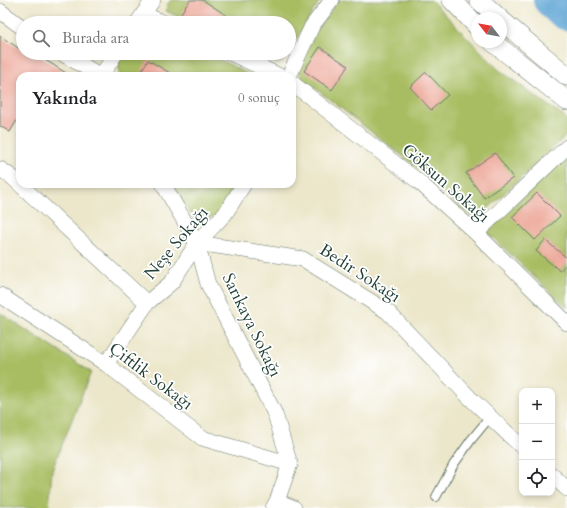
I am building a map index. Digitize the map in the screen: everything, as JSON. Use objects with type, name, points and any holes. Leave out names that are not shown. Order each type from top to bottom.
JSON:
[{"type":"street","points":[[141,16],[153,0]]},
{"type":"street","points":[[291,72],[312,26],[332,0]]},
{"type":"street","points":[[452,0],[471,20]]},
{"type":"street","points":[[479,0],[492,12]]},
{"type":"street","points":[[0,11],[16,23]]},
{"type":"street","points":[[507,25],[567,76]]},
{"type":"street","points":[[501,48],[567,101]]},
{"type":"street","points":[[73,60],[94,72]]},
{"type":"street","points":[[104,72],[111,60]]},
{"type":"street","points":[[245,60],[271,72]]},
{"type":"street","name":"Göksun Sokağı","points":[[296,86],[419,182],[476,233],[567,323]]},
{"type":"street","points":[[476,233],[567,147]]},
{"type":"street","points":[[28,188],[147,303]]},
{"type":"street","name":"Sarıkaya Sokağı","points":[[165,188],[197,243],[208,284],[275,414],[290,464]]},
{"type":"street","name":"Neşe Sokağı","points":[[106,364],[147,303],[172,282],[197,243],[225,214],[241,188]]},
{"type":"street","name":"Bedir Sokağı","points":[[197,243],[303,258],[388,312],[470,398],[519,444]]},
{"type":"street","name":"Çiftlik Sokağı","points":[[0,295],[106,364],[202,438],[290,464]]},
{"type":"street","points":[[290,464],[275,504],[294,508]]},
{"type":"street","points":[[555,478],[567,489]]},
{"type":"lane","points":[[436,497],[454,464],[490,416]]},
{"type":"green space","points":[[171,0],[320,0],[296,39],[296,16],[176,16],[166,11],[167,5]]},
{"type":"green space","points":[[339,0],[431,0],[471,41],[471,48],[478,48],[499,70],[567,119],[567,135],[478,218],[465,213],[418,168],[302,78],[298,67],[320,25]]},
{"type":"green space","points":[[118,60],[221,60],[244,72],[120,72]]},
{"type":"green space","points":[[268,60],[283,60],[277,64]]},
{"type":"green space","points":[[567,152],[567,308],[487,232]]},
{"type":"green space","points":[[175,188],[234,188],[217,216],[198,221],[190,214]]},
{"type":"green space","points":[[0,313],[91,372],[52,470],[49,508],[0,508]]},
{"type":"building","points":[[190,0],[203,0],[227,16],[186,16],[181,13]]},
{"type":"building","points":[[0,36],[16,46],[16,60],[45,60],[65,72],[16,72],[16,122],[10,132],[0,126]]},
{"type":"building","points":[[320,47],[348,66],[332,90],[304,71]]},
{"type":"building","points":[[148,60],[168,72],[140,72]]},
{"type":"building","points":[[426,72],[448,95],[431,110],[410,87]]},
{"type":"building","points":[[495,153],[513,178],[484,198],[466,173]]},
{"type":"building","points":[[537,193],[560,216],[535,240],[512,217]]},
{"type":"building","points":[[545,240],[567,258],[567,263],[560,271],[536,251]]},
{"type":"waterway","points":[[549,0],[559,10],[567,15]]}]
